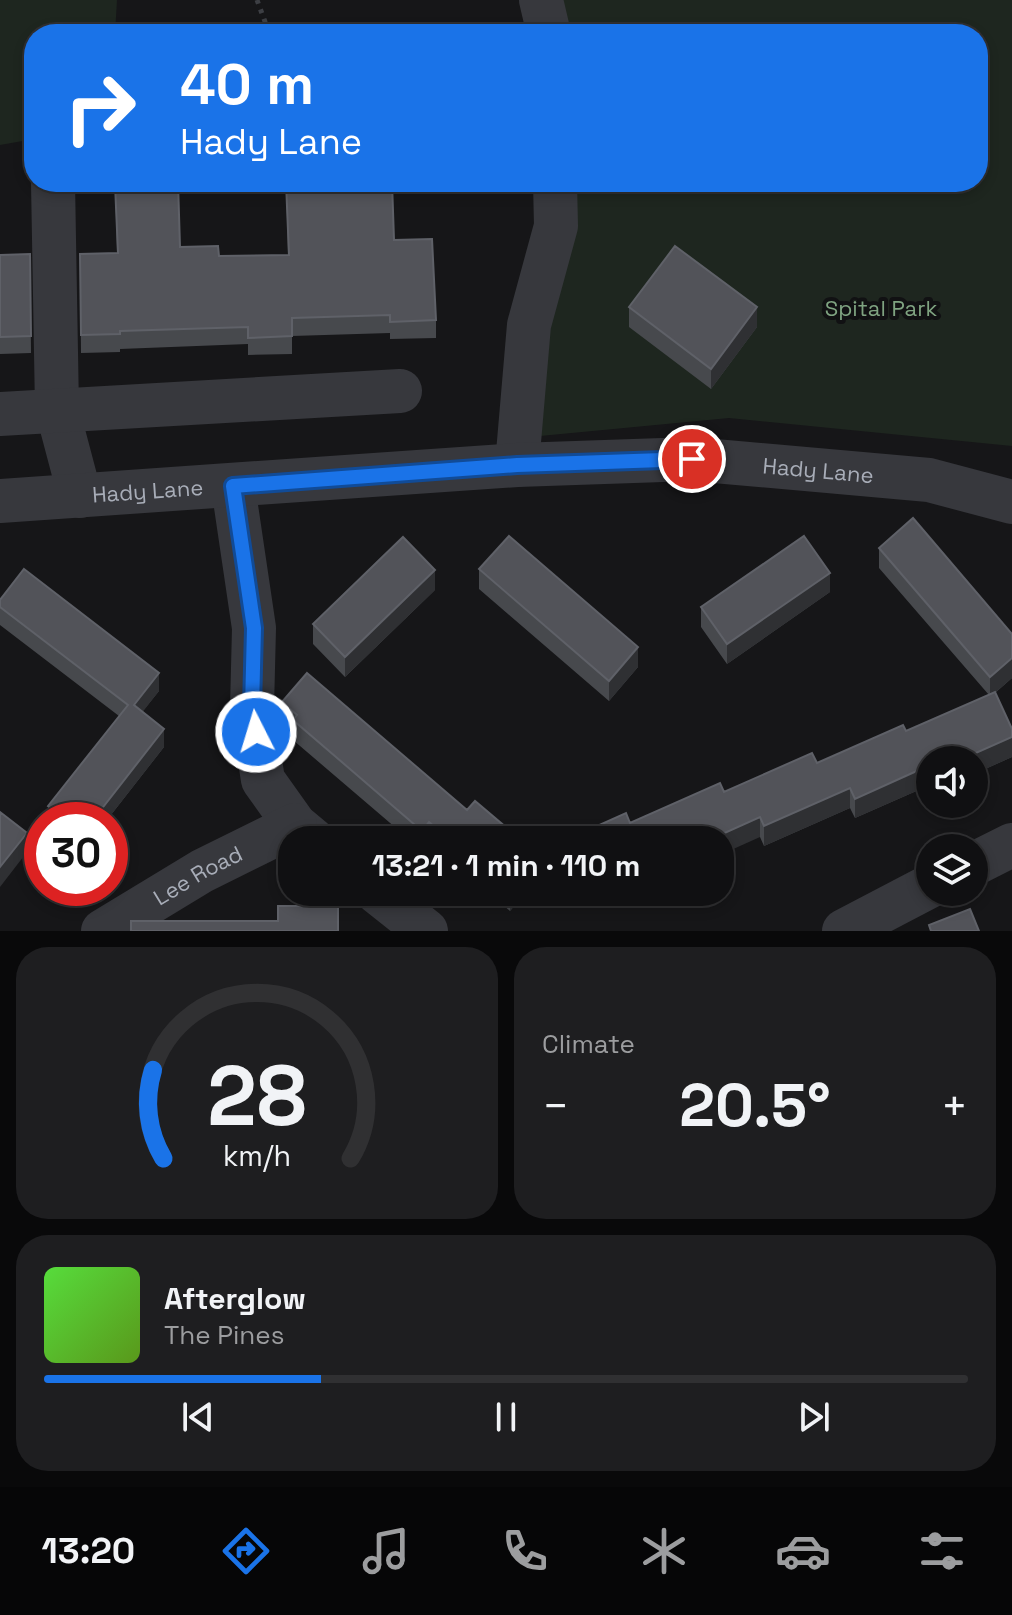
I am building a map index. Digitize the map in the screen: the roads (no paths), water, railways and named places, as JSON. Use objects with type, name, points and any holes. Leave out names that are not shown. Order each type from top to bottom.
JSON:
[{"type":"street","points":[[541,0],[547,24]]},
{"type":"street","points":[[53,192],[57,409],[80,496]]},
{"type":"street","points":[[517,465],[529,325],[556,226],[555,192]]},
{"type":"street","points":[[0,414],[400,391]]},
{"type":"street","name":"Hady Lane","points":[[0,501],[517,465],[692,459],[929,480],[1012,502]]},
{"type":"street","points":[[233,486],[254,628],[252,708],[263,780],[299,826]]},
{"type":"street","name":"Lee Road","points":[[103,931],[202,871],[278,843]]},
{"type":"street","points":[[988,857],[1012,845]]},
{"type":"street","points":[[844,931],[916,893]]},
{"type":"street","points":[[393,906],[419,929]]},
{"type":"park label","name":"Spital Park","points":[[881,308]]}]
